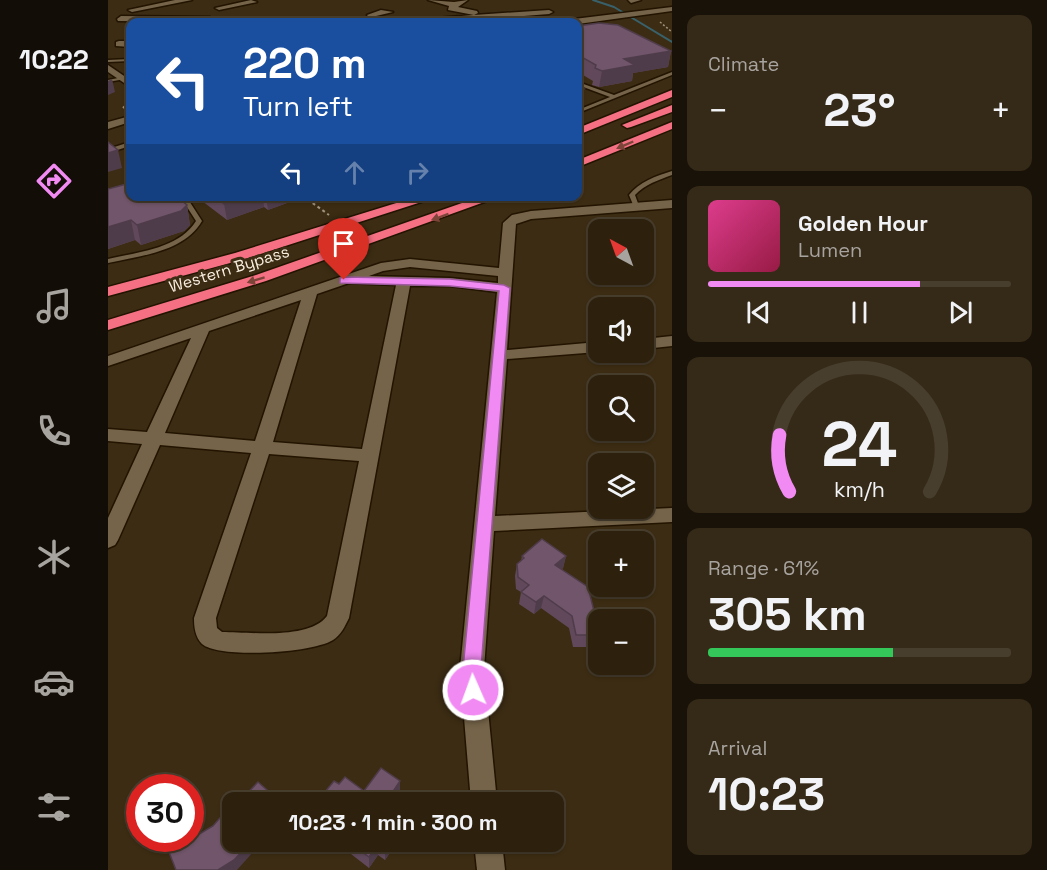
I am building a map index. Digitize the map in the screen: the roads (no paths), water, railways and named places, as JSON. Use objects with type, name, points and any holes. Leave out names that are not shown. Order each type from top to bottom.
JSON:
[{"type":"highway","points":[[582,130],[672,93]]},
{"type":"highway","points":[[582,142],[672,108]]},
{"type":"highway","points":[[582,162],[672,125]]},
{"type":"highway","points":[[270,247],[388,201]]},
{"type":"highway","name":"Western Bypass","points":[[108,292],[270,247],[418,201]]},
{"type":"highway","name":"Western Bypass","points":[[108,325],[261,278],[481,201]]},
{"type":"street","points":[[135,0],[147,8]]},
{"type":"street","points":[[122,23],[118,14],[121,12],[188,0]]},
{"type":"street","points":[[453,6],[464,0]]},
{"type":"street","points":[[632,1],[637,0]]},
{"type":"street","points":[[219,8],[254,2]]},
{"type":"street","points":[[432,5],[453,6],[490,17]]},
{"type":"street","points":[[582,21],[672,8]]},
{"type":"street","points":[[374,18],[371,15],[389,12]]},
{"type":"street","points":[[477,18],[549,12]]},
{"type":"street","points":[[119,44],[126,44]]},
{"type":"street","points":[[108,68],[126,80]]},
{"type":"street","points":[[108,133],[126,128]]},
{"type":"street","points":[[483,792],[472,669],[510,227],[513,220],[531,215],[672,204]]},
{"type":"street","points":[[108,361],[381,267],[410,263],[505,280]]},
{"type":"street","points":[[344,280],[450,282],[505,280]]},
{"type":"street","points":[[311,291],[262,448],[205,618],[206,633],[210,639],[222,642],[310,639],[324,634],[332,627],[341,607],[404,281]]},
{"type":"street","points":[[108,540],[202,330]]},
{"type":"street","points":[[654,343],[672,341]]},
{"type":"street","points":[[500,355],[588,348]]},
{"type":"street","points":[[108,435],[370,456]]},
{"type":"street","points":[[485,524],[672,515]]},
{"type":"street","points":[[489,852],[491,870]]},
{"type":"lane","points":[[108,62],[126,60]]},
{"type":"lane","points":[[582,110],[672,73]]},
{"type":"lane","points":[[108,81],[126,81]]},
{"type":"lane","points":[[582,85],[615,97]]},
{"type":"lane","points":[[108,151],[126,145]]},
{"type":"lane","points":[[636,206],[632,195],[634,191],[672,173]]},
{"type":"lane","points":[[108,261],[170,244],[192,234],[200,222],[186,201]]},
{"type":"waterway","points":[[593,0],[614,7],[672,42]]}]
